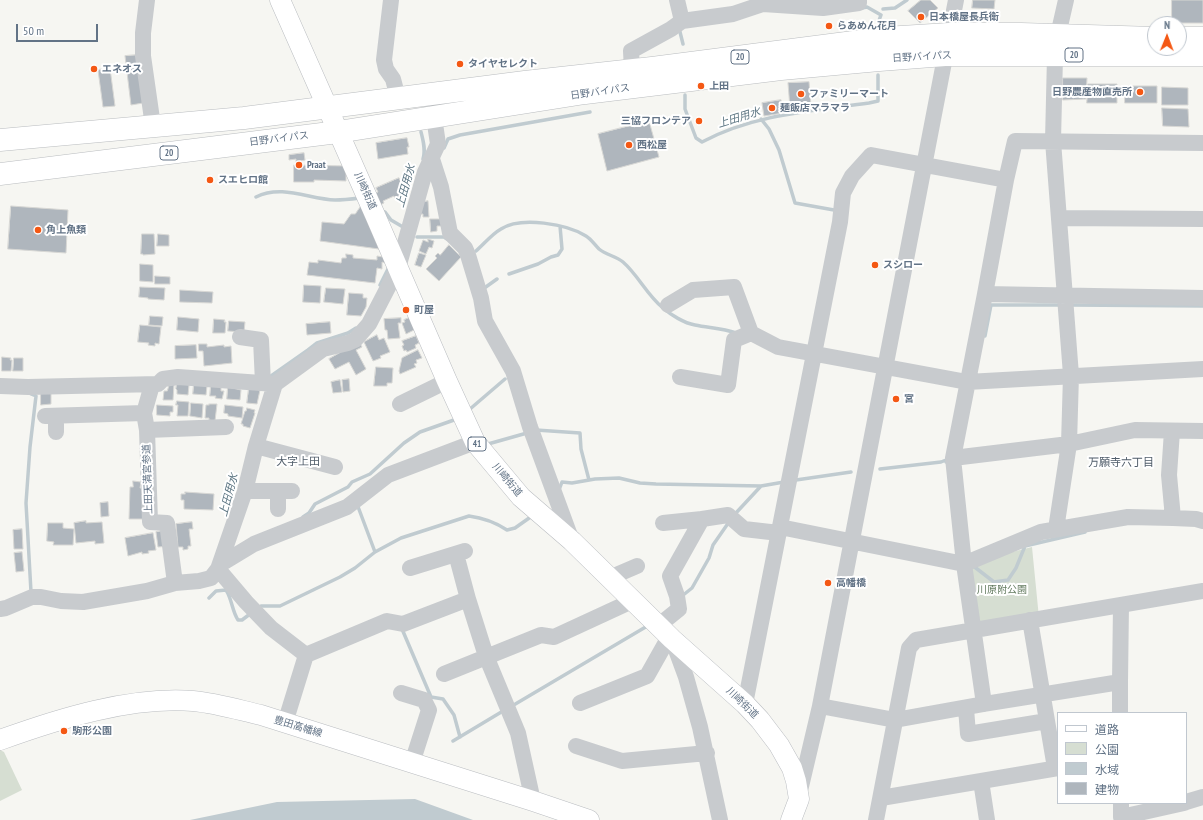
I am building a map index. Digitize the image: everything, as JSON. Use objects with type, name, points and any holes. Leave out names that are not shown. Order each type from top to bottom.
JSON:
[{"type":"highway","name":"日野バイパス","points":[[0,140],[231,119],[867,40],[949,34],[1056,45],[1203,55]]},
{"type":"highway","points":[[1187,38],[1203,38]]},
{"type":"highway","name":"日野バイパス","points":[[0,174],[338,132],[585,93],[774,70],[1056,45],[1147,39]]},
{"type":"main road","name":"川崎街道","points":[[280,0],[475,442],[521,497],[572,541],[632,602],[745,704],[760,720],[792,768],[799,798]]},
{"type":"main road","name":"豊田高幡線","points":[[0,740],[44,724],[70,717],[150,702],[182,701],[216,704],[261,715],[589,820]]},
{"type":"main road","points":[[791,820],[799,798]]},
{"type":"street","points":[[147,0],[143,33],[143,56],[153,126]]},
{"type":"street","points":[[391,0],[384,60],[386,69],[393,78],[398,98]]},
{"type":"street","points":[[677,0],[682,21]]},
{"type":"street","points":[[632,70],[631,51],[671,29],[682,21],[733,14],[763,4],[823,8],[859,3],[859,0]]},
{"type":"street","points":[[799,798],[820,706],[956,0]]},
{"type":"street","points":[[1056,529],[1069,444],[1071,375],[1053,141],[1056,45],[1066,0]]},
{"type":"street","points":[[0,386],[28,387],[158,384],[163,379],[178,377],[269,384],[323,349],[355,340],[369,324],[398,268],[425,172],[438,144],[434,117]]},
{"type":"street","points":[[984,704],[964,564],[953,458],[967,382],[986,294],[1006,180],[1015,141],[1203,143]]},
{"type":"street","points":[[745,704],[815,353],[840,222],[843,193],[852,176],[871,155],[1006,180]]},
{"type":"street","points":[[432,159],[441,187],[450,233],[465,248],[468,255],[481,298],[485,321],[513,371],[530,427],[572,541]]},
{"type":"street","points":[[1059,218],[1203,219]]},
{"type":"street","points":[[668,305],[693,290],[734,287],[751,333],[778,347],[967,382],[1071,375],[1203,369]]},
{"type":"street","points":[[986,294],[1065,303],[1203,298]]},
{"type":"street","points":[[680,377],[728,385],[734,340],[751,333]]},
{"type":"street","points":[[220,567],[245,491],[269,384],[262,340],[240,337]]},
{"type":"street","points":[[400,404],[447,381]]},
{"type":"street","name":"上田天満宮参道","points":[[152,384],[144,413],[147,430],[150,522],[167,523],[175,582]]},
{"type":"street","points":[[56,432],[51,416],[144,413]]},
{"type":"street","points":[[147,430],[226,427]]},
{"type":"street","points":[[953,458],[1069,444],[1135,430],[1203,431]]},
{"type":"street","points":[[1172,431],[1169,475],[1173,518]]},
{"type":"street","points":[[0,609],[32,597],[83,602],[147,591],[175,582],[199,582],[210,578],[220,567],[254,544],[347,507],[388,475],[475,442]]},
{"type":"street","points":[[256,446],[335,467]]},
{"type":"street","points":[[245,491],[285,491],[278,509]]},
{"type":"street","points":[[663,523],[728,515],[744,529],[780,530],[852,541],[964,564],[1029,536],[1056,529],[1128,517],[1196,519],[1203,521]]},
{"type":"street","points":[[580,703],[647,676],[678,609],[677,596],[670,576],[702,519]]},
{"type":"street","points":[[410,568],[460,552],[468,599],[486,656],[518,733],[533,801]]},
{"type":"street","points":[[609,578],[637,566]]},
{"type":"street","points":[[220,567],[246,602],[271,628],[306,655]]},
{"type":"street","points":[[876,820],[908,648],[916,640],[973,629],[1203,591]]},
{"type":"street","points":[[306,655],[387,621],[403,624],[468,599]]},
{"type":"street","points":[[444,674],[541,635],[554,637],[632,602]]},
{"type":"street","points":[[1120,712],[1122,605]]},
{"type":"street","points":[[881,798],[1056,768],[1030,620]]},
{"type":"street","points":[[666,634],[686,678],[707,753],[720,820]]},
{"type":"street","points":[[285,723],[306,655]]},
{"type":"street","points":[[820,706],[895,720],[1120,682]]},
{"type":"street","points":[[401,693],[424,700],[429,710],[412,763]]},
{"type":"street","points":[[966,708],[968,734],[1047,721]]},
{"type":"street","points":[[576,746],[622,761],[707,753]]},
{"type":"street","points":[[981,781],[987,820]]},
{"type":"street","points":[[1187,802],[1203,797]]},
{"type":"street","points":[[1118,814],[1179,804]]},
{"type":"green space","name":"川原附公園","points":[[1032,547],[1039,618],[973,629],[964,564]]},
{"type":"green space","points":[[0,750],[4,752],[22,790],[0,801]]},
{"type":"water","points":[[415,799],[473,820],[190,820],[277,802]]},
{"type":"building","name":"日本橋屋長兵衛","points":[[921,0],[930,0],[938,8],[920,23],[908,11]]},
{"type":"building","points":[[973,0],[995,0],[994,9],[972,8]]},
{"type":"building","points":[[1172,0],[1203,0],[1203,23],[1187,23],[1187,16],[1172,16]]},
{"type":"building","points":[[137,55],[143,103],[131,105],[125,56]]},
{"type":"building","points":[[110,68],[115,106],[103,107],[98,70]]},
{"type":"building","points":[[1063,78],[1087,78],[1086,99],[1063,100]]},
{"type":"building","points":[[809,82],[811,106],[790,108],[788,83]]},
{"type":"building","points":[[1088,84],[1117,84],[1117,103],[1087,103]]},
{"type":"building","points":[[1125,86],[1157,86],[1157,103],[1125,103]]},
{"type":"building","points":[[1162,87],[1188,88],[1188,105],[1162,105]]},
{"type":"building","name":"麺飯店マラマラ","points":[[781,100],[783,113],[764,116],[762,103]]},
{"type":"building","points":[[1162,108],[1188,109],[1189,127],[1163,126]]},
{"type":"building","name":"西松屋","points":[[649,121],[659,157],[607,171],[598,134]]},
{"type":"building","points":[[407,138],[409,147],[407,147],[408,154],[378,159],[376,143]]},
{"type":"building","points":[[304,153],[305,160],[296,162],[296,159],[289,160],[289,155]]},
{"type":"building","points":[[294,165],[346,166],[346,181],[314,180],[314,182],[294,182]]},
{"type":"building","points":[[399,178],[405,192],[399,194],[401,197],[395,199],[394,196],[383,201],[384,203],[378,206],[373,194],[378,192],[376,188]]},
{"type":"building","points":[[428,201],[429,217],[423,217],[423,214],[420,214],[423,202]]},
{"type":"building","name":"角上魚類","points":[[11,206],[68,210],[66,253],[8,249]]},
{"type":"building","points":[[361,206],[379,249],[320,241],[322,222],[344,224],[351,214],[355,214]]},
{"type":"building","points":[[430,219],[441,219],[442,226],[437,226],[437,231],[431,232]]},
{"type":"building","points":[[142,234],[154,234],[155,254],[141,254]]},
{"type":"building","points":[[158,234],[169,235],[169,246],[157,246]]},
{"type":"building","points":[[428,239],[434,241],[432,248],[429,247],[426,254],[419,251],[423,240],[428,242]]},
{"type":"building","points":[[449,245],[461,257],[439,281],[426,269],[437,258],[435,256],[438,253],[440,255]]},
{"type":"building","points":[[419,253],[426,255],[421,267],[415,265]]},
{"type":"building","points":[[346,254],[353,255],[353,258],[377,260],[377,256],[383,257],[385,263],[382,262],[382,269],[377,268],[375,283],[307,275],[309,262],[318,263],[318,260],[341,263],[342,258],[346,258]]},
{"type":"building","points":[[140,264],[153,265],[153,282],[140,281]]},
{"type":"building","points":[[155,276],[170,277],[170,284],[155,284]]},
{"type":"building","points":[[304,285],[321,286],[320,303],[303,302]]},
{"type":"building","points":[[140,287],[165,288],[164,300],[139,297]]},
{"type":"building","points":[[326,288],[345,289],[343,304],[324,302]]},
{"type":"building","points":[[180,290],[213,292],[212,303],[180,302]]},
{"type":"building","points":[[349,293],[363,294],[363,298],[367,298],[366,307],[361,316],[347,315]]},
{"type":"building","points":[[150,316],[163,317],[162,326],[149,325]]},
{"type":"building","points":[[178,317],[199,319],[198,332],[177,330]]},
{"type":"building","points":[[411,317],[416,329],[406,334],[402,323],[405,322],[404,320]]},
{"type":"building","points":[[401,318],[401,323],[398,323],[400,338],[388,339],[384,319]]},
{"type":"building","points":[[214,319],[225,320],[225,333],[213,333]]},
{"type":"building","points":[[229,321],[245,322],[244,332],[228,331]]},
{"type":"building","points":[[330,322],[331,333],[307,335],[306,324]]},
{"type":"building","points":[[140,325],[161,327],[159,344],[155,343],[155,346],[148,345],[149,343],[138,342]]},
{"type":"building","points":[[377,335],[379,340],[384,338],[390,352],[373,361],[364,342]]},
{"type":"building","points":[[416,336],[419,343],[415,345],[416,348],[407,352],[406,350],[404,351],[402,341]]},
{"type":"building","points":[[359,342],[362,347],[356,350],[366,369],[356,375],[349,362],[335,369],[329,359]]},
{"type":"building","points":[[199,344],[207,344],[207,347],[224,345],[224,347],[231,346],[232,363],[204,366],[203,351],[199,351]]},
{"type":"building","points":[[196,345],[197,358],[175,359],[175,346]]},
{"type":"building","points":[[418,350],[422,358],[416,360],[417,363],[414,364],[416,367],[400,374],[399,371],[402,358]]},
{"type":"building","points":[[2,357],[11,358],[11,371],[2,371]]},
{"type":"building","points":[[14,358],[23,358],[23,371],[13,371]]},
{"type":"building","points":[[376,367],[393,368],[392,383],[387,383],[387,386],[374,386]]},
{"type":"building","points":[[349,379],[350,391],[343,392],[342,380]]},
{"type":"building","points":[[340,380],[342,392],[333,393],[331,382]]},
{"type":"building","points":[[177,382],[189,385],[188,395],[177,394]]},
{"type":"building","points":[[170,383],[174,384],[173,400],[163,400],[164,391],[167,391]]},
{"type":"building","points":[[194,384],[207,386],[206,395],[193,394]]},
{"type":"building","points":[[211,385],[221,386],[221,391],[224,391],[222,399],[215,398],[216,396],[210,396]]},
{"type":"building","points":[[228,387],[241,390],[240,400],[227,399]]},
{"type":"building","points":[[249,388],[260,390],[257,404],[247,403]]},
{"type":"building","points":[[41,390],[51,390],[51,404],[41,405]]},
{"type":"building","points":[[177,401],[189,402],[188,416],[177,416]]},
{"type":"building","points":[[191,403],[203,404],[202,418],[190,416]]},
{"type":"building","points":[[217,404],[215,421],[205,418],[206,405]]},
{"type":"building","points":[[157,405],[173,406],[173,412],[170,412],[170,416],[157,415]]},
{"type":"building","points":[[225,405],[243,407],[242,418],[228,416],[228,414],[224,413]]},
{"type":"building","points":[[247,408],[255,410],[250,428],[241,424]]},
{"type":"building","points":[[133,481],[141,482],[140,488],[146,488],[145,519],[129,519],[130,487],[133,487]]},
{"type":"building","points":[[185,492],[214,494],[213,510],[184,509],[184,500],[181,500],[181,494],[185,494]]},
{"type":"building","points":[[108,502],[109,516],[101,517],[100,503]]},
{"type":"building","points":[[86,521],[86,523],[102,522],[104,543],[95,544],[95,541],[76,543],[74,523]]},
{"type":"building","points":[[192,522],[193,529],[189,529],[191,546],[188,546],[188,549],[183,550],[183,547],[178,547],[176,524]]},
{"type":"building","points":[[48,523],[63,523],[63,528],[74,529],[73,545],[53,545],[54,542],[47,541]]},
{"type":"building","points":[[22,529],[23,549],[14,549],[13,530]]},
{"type":"building","points":[[167,530],[169,546],[158,547],[156,532]]},
{"type":"building","points":[[153,533],[156,550],[148,551],[149,553],[142,554],[142,552],[128,556],[125,538]]},
{"type":"building","points":[[22,552],[24,571],[16,572],[14,553]]},
{"type":"waterway","name":"上田用水","points":[[883,9],[895,8],[907,0]]},
{"type":"waterway","points":[[862,8],[867,7],[881,15],[878,23]]},
{"type":"waterway","name":"上田用水","points":[[679,28],[683,44]]},
{"type":"waterway","name":"上田用水","points":[[685,95],[685,109],[696,138],[702,142],[742,125],[763,119],[805,111],[878,101],[878,75]]},
{"type":"waterway","points":[[444,148],[448,139],[460,135],[590,112]]},
{"type":"waterway","points":[[761,119],[769,129],[779,150],[795,203],[834,210]]},
{"type":"waterway","name":"上田用水","points":[[421,132],[424,149],[423,159]]},
{"type":"waterway","points":[[256,197],[266,193],[286,192],[335,200],[360,198]]},
{"type":"waterway","points":[[380,210],[385,212],[391,220],[403,227]]},
{"type":"waterway","points":[[476,251],[494,234],[510,225],[532,222],[568,228],[586,236],[599,249],[623,262],[657,303],[666,311],[682,321],[691,324],[736,333]]},
{"type":"waterway","points":[[509,274],[558,255],[562,249],[560,226]]},
{"type":"waterway","points":[[417,237],[444,237],[447,239]]},
{"type":"waterway","name":"上田用水","points":[[380,285],[389,267]]},
{"type":"waterway","points":[[483,289],[497,279]]},
{"type":"waterway","points":[[985,336],[991,305],[1061,305]]},
{"type":"waterway","points":[[1070,305],[1203,306]]},
{"type":"waterway","name":"上田用水","points":[[271,376],[317,343],[348,333],[356,328]]},
{"type":"waterway","points":[[470,409],[505,379]]},
{"type":"waterway","points":[[31,394],[36,396],[30,447],[26,503],[31,592]]},
{"type":"waterway","points":[[303,517],[309,513],[315,504],[348,487],[352,482],[370,474],[404,443],[420,432],[454,420]]},
{"type":"waterway","points":[[536,430],[580,433],[581,449],[589,480]]},
{"type":"waterway","points":[[488,444],[527,433]]},
{"type":"waterway","points":[[880,469],[941,462],[946,460],[946,462]]},
{"type":"waterway","points":[[796,480],[851,472]]},
{"type":"waterway","points":[[559,490],[562,482],[572,483],[595,479],[619,478],[640,483],[656,484],[761,486],[784,482]]},
{"type":"waterway","points":[[735,514],[761,486]]},
{"type":"waterway","points":[[357,504],[375,552]]},
{"type":"waterway","points":[[261,606],[280,606],[340,577],[355,568],[375,552],[401,538],[469,516],[489,521],[507,530],[515,528],[532,516]]},
{"type":"waterway","points":[[682,596],[692,588],[709,558],[713,545],[729,522]]},
{"type":"waterway","points":[[972,565],[994,582],[1008,580],[1016,568],[1025,546],[1085,532]]},
{"type":"waterway","points":[[209,598],[216,591],[226,590],[238,620],[242,620],[250,614]]},
{"type":"waterway","points":[[512,706],[649,625]]},
{"type":"waterway","points":[[402,629],[431,697],[443,699],[454,715],[460,737]]},
{"type":"waterway","points":[[453,741],[503,711]]},
{"type":"place","name":"日本橋屋長兵衛","points":[[921,17]]},
{"type":"place","name":"らあめん花月","points":[[829,26]]},
{"type":"place","name":"タイヤセレクト","points":[[460,64]]},
{"type":"place","name":"エネオス","points":[[94,69]]},
{"type":"place","name":"上田","points":[[701,86]]},
{"type":"place","name":"日野農産物直売所","points":[[1140,92]]},
{"type":"place","name":"ファミリーマート","points":[[801,94]]},
{"type":"place","name":"麺飯店マラマラ","points":[[772,108]]},
{"type":"place","name":"三協フロンテア","points":[[699,121]]},
{"type":"place","name":"西松屋","points":[[629,145]]},
{"type":"place","name":"Praat","points":[[299,165]]},
{"type":"place","name":"スエヒロ館","points":[[210,180]]},
{"type":"place","name":"角上魚類","points":[[38,230]]},
{"type":"place","name":"スシロー","points":[[875,265]]},
{"type":"place","name":"町屋","points":[[406,310]]},
{"type":"place","name":"宮","points":[[896,399]]},
{"type":"place","name":"高幡橋","points":[[828,583]]},
{"type":"place","name":"駒形公園","points":[[64,731]]},
{"type":"district","name":"大字上田","points":[[298,462]]},
{"type":"district","name":"万願寺六丁目","points":[[1121,463]]}]
